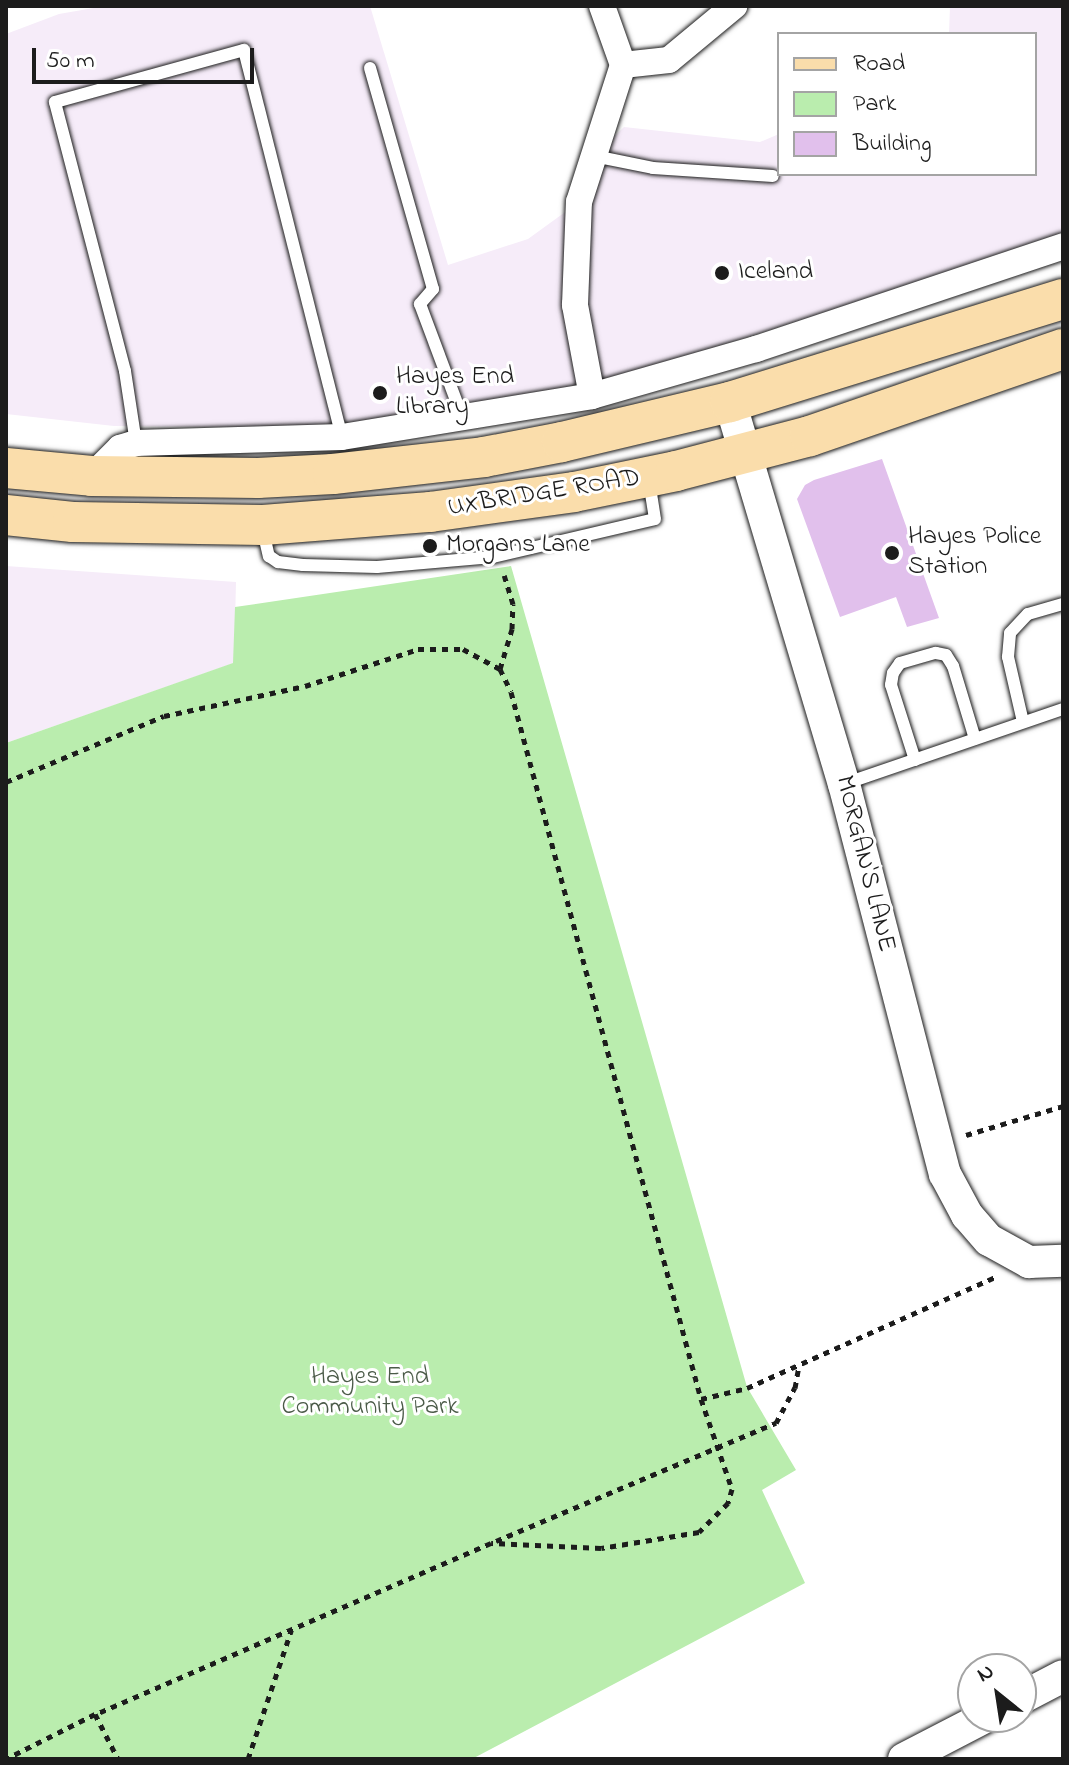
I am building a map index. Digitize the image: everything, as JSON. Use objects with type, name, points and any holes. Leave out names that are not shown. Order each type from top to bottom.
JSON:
[{"type":"main road","name":"UXBRIDGE ROAD","points":[[6,468],[92,476],[258,478],[391,469],[562,442],[730,402],[1063,299]]},
{"type":"main road","name":"UXBRIDGE ROAD","points":[[6,515],[73,522],[263,525],[430,512],[574,492],[648,477],[810,436],[1063,349]]},
{"type":"street","points":[[592,396],[575,305],[579,202],[623,65],[602,6]]},
{"type":"street","points":[[623,65],[669,60],[734,6]]},
{"type":"street","points":[[92,476],[106,458],[136,443],[342,437],[592,396],[711,363],[1063,246]]},
{"type":"street","name":"MORGAN'S LANE","points":[[730,402],[844,784],[935,1144],[957,1199],[976,1228],[1003,1251],[1029,1262],[1063,1261]]},
{"type":"street","points":[[1037,1690],[1063,1676]]},
{"type":"street","points":[[904,1759],[957,1732]]},
{"type":"lane","points":[[136,443],[123,362],[55,102],[244,50],[342,437]]},
{"type":"lane","points":[[370,68],[433,289],[420,304],[463,419]]},
{"type":"lane","points":[[594,156],[653,168],[773,176]]},
{"type":"lane","points":[[263,525],[264,545],[278,562],[377,567],[493,557],[655,519],[648,477]]},
{"type":"lane","points":[[1023,722],[1008,657],[1010,633],[1028,614],[1063,604]]},
{"type":"lane","points":[[915,760],[891,685],[893,673],[900,663],[936,653],[946,655],[953,666],[975,739]]},
{"type":"lane","points":[[844,784],[1063,709]]},
{"type":"path","points":[[491,1543],[601,1548],[699,1532],[728,1503],[732,1489],[701,1399],[515,707],[500,669],[512,629],[513,604],[502,567],[493,557]]},
{"type":"path","points":[[6,782],[164,716],[305,686],[418,649],[463,649],[500,669]]},
{"type":"path","points":[[935,1144],[1063,1106]]},
{"type":"path","points":[[701,1399],[747,1388],[1029,1262]]},
{"type":"path","points":[[6,1759],[95,1714],[776,1423],[795,1388],[799,1366]]},
{"type":"path","points":[[248,1759],[291,1630]]},
{"type":"path","points":[[95,1714],[118,1759]]},
{"type":"shaded area","points":[[105,6],[370,6],[448,265],[528,239],[579,202],[594,156],[624,127],[760,142],[777,135],[777,176],[1037,176],[1037,32],[949,32],[950,6],[1063,6],[1063,237],[574,392],[318,428],[114,426],[6,414],[6,34],[59,14]]},
{"type":"shaded area","points":[[6,566],[236,582],[234,663],[6,743]]},
{"type":"green space","name":"Hayes End Community Park","points":[[511,566],[747,1387],[796,1470],[762,1490],[805,1583],[472,1759],[6,1759],[6,743],[233,663],[235,607]]},
{"type":"building","points":[[882,459],[939,618],[907,627],[896,597],[840,617],[797,499],[805,485],[814,480]]},
{"type":"place","name":"Iceland","points":[[722,273]]},
{"type":"place","name":"Hayes End Library","points":[[380,393]]},
{"type":"place","name":"Morgans Lane","points":[[430,546]]},
{"type":"place","name":"Hayes Police Station","points":[[892,553]]}]
